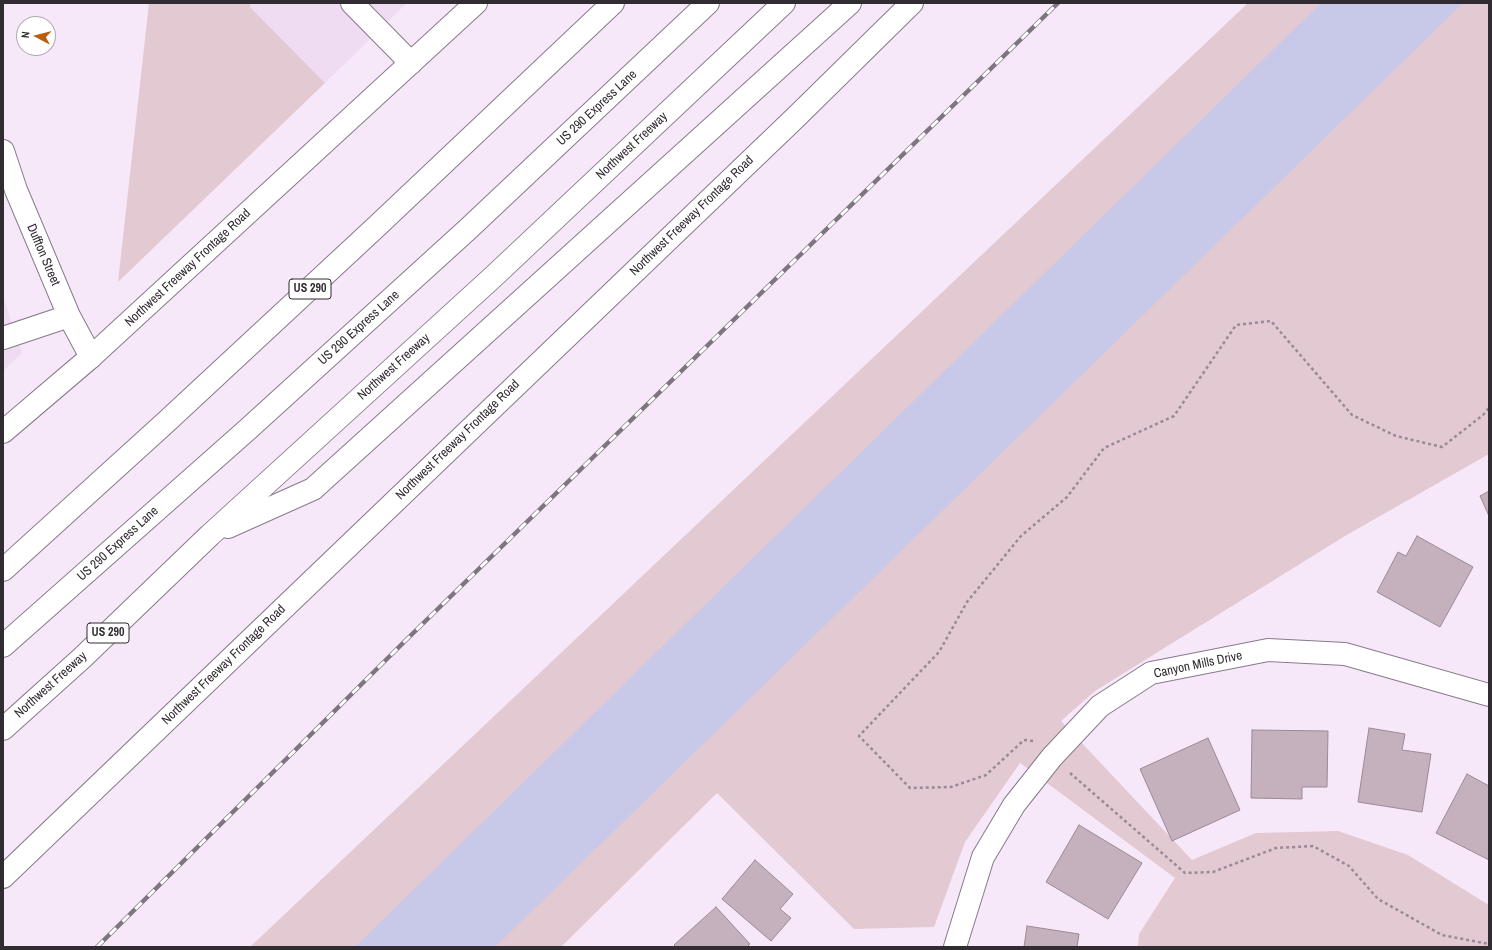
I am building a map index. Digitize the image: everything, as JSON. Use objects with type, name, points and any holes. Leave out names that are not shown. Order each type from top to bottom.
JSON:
[{"type":"main road","points":[[352,3],[411,63]]},
{"type":"main road","name":"Northwest Freeway Frontage Road","points":[[3,432],[91,357],[476,3]]},
{"type":"main road","name":"US 290","points":[[3,570],[371,233],[613,3]]},
{"type":"main road","name":"US 290 Express Lane","points":[[3,646],[241,435],[450,246],[708,3]]},
{"type":"main road","name":"Northwest Freeway","points":[[3,729],[82,658],[210,535],[493,277],[784,3]]},
{"type":"main road","points":[[210,535],[313,489],[850,3]]},
{"type":"main road","name":"Northwest Freeway Frontage Road","points":[[3,877],[789,123],[912,3]]},
{"type":"main road","name":"Duffton Street","points":[[3,151],[16,190],[69,316],[91,357]]},
{"type":"main road","points":[[3,338],[69,316]]},
{"type":"main road","name":"Canyon Mills Drive","points":[[955,947],[983,857],[1014,805],[1052,757],[1100,706],[1151,673],[1268,650],[1345,654],[1489,695]]},
{"type":"path","points":[[1489,408],[1483,415],[1442,447],[1396,436],[1352,415],[1271,321],[1236,325],[1174,416],[1104,448],[1067,497],[1021,536],[967,602],[939,652],[859,736],[910,788],[951,787],[986,775],[1024,740],[1035,741],[1185,873],[1213,872],[1276,848],[1313,846],[1349,866],[1378,898],[1436,932],[1442,935],[1489,944]]},
{"type":"shaded area","points":[[149,3],[250,3],[250,7],[325,83],[118,282]]},
{"type":"shaded area","points":[[250,3],[407,3],[325,83],[250,7]]},
{"type":"shaded area","points":[[1248,3],[1489,3],[1489,454],[1345,536],[1095,691],[1061,721],[1192,860],[1256,833],[1338,831],[1408,855],[1489,905],[1489,947],[1138,947],[1139,934],[1175,878],[1020,763],[965,842],[934,927],[854,929],[717,793],[561,947],[250,947]]},
{"type":"shaded area","points":[[3,296],[22,353],[3,371]]},
{"type":"water","points":[[1321,3],[1463,3],[495,947],[355,947]]},
{"type":"building","points":[[1489,491],[1489,516],[1480,496]]},
{"type":"building","points":[[1417,536],[1473,567],[1440,627],[1377,592],[1398,552],[1406,556]]},
{"type":"building","points":[[1369,728],[1405,734],[1402,750],[1431,754],[1422,812],[1358,802]]},
{"type":"building","points":[[1252,730],[1328,731],[1327,787],[1302,787],[1302,799],[1251,798]]},
{"type":"building","points":[[1208,738],[1240,810],[1172,841],[1140,769]]},
{"type":"building","points":[[1467,774],[1489,786],[1489,860],[1436,833]]},
{"type":"building","points":[[1079,825],[1142,863],[1108,919],[1046,882]]},
{"type":"building","points":[[755,860],[793,894],[780,909],[791,918],[771,941],[722,899]]},
{"type":"building","points":[[716,907],[750,944],[747,947],[676,947],[674,945]]},
{"type":"building","points":[[1027,926],[1079,934],[1077,947],[1024,947]]},
{"type":"railway","points":[[97,947],[404,642],[1058,3]]}]
